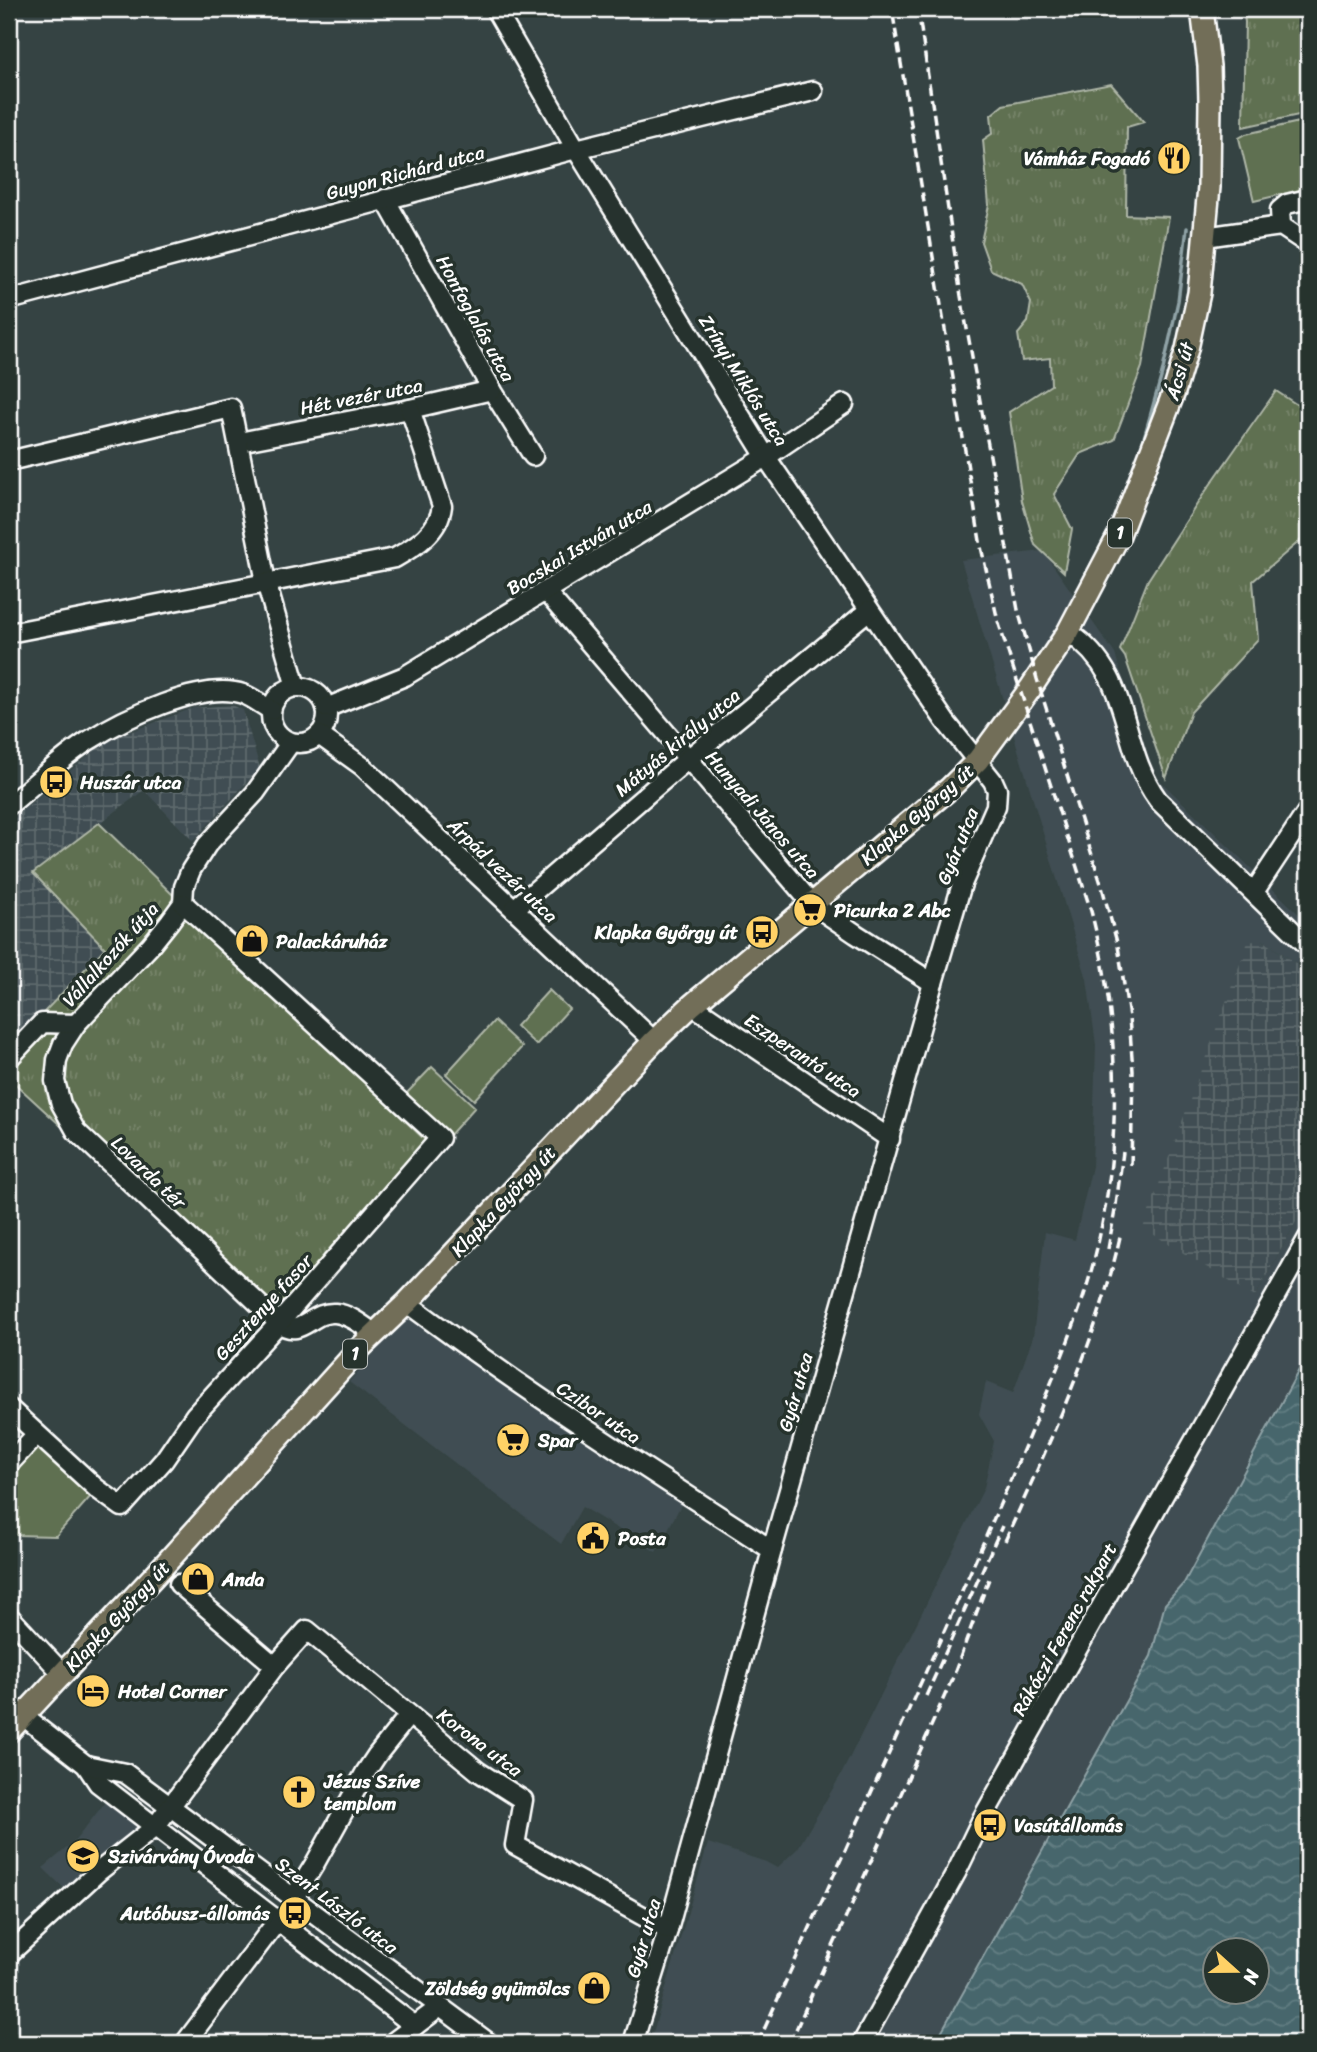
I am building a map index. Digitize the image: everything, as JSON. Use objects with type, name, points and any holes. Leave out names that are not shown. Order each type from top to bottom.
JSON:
[{"type":"main road","name":"Ácsi út","points":[[1023,699],[1068,632],[1119,535],[1174,392],[1187,349],[1199,293],[1211,156],[1209,66],[1202,9]]},
{"type":"main road","name":"Klapka György út","points":[[16,1723],[375,1334],[654,1041],[692,1005],[927,808],[978,760],[1023,699]]},
{"type":"street","name":"Zrínyi Miklós utca","points":[[495,9],[576,149],[766,457],[945,720],[978,760]]},
{"type":"street","name":"Guyon Richárd utca","points":[[9,300],[576,149],[813,91]]},
{"type":"street","name":"Honfoglalás utca","points":[[386,199],[492,390],[533,456]]},
{"type":"street","points":[[1281,226],[1280,210],[1287,204],[1308,199]]},
{"type":"street","points":[[1205,237],[1281,226],[1308,244]]},
{"type":"street","name":"Hét vezér utca","points":[[239,442],[492,390]]},
{"type":"street","name":"Bocskai István utca","points":[[326,708],[405,676],[766,457],[844,404]]},
{"type":"street","points":[[9,461],[231,408],[266,582],[296,687]]},
{"type":"street","points":[[9,633],[395,558],[419,545],[441,516],[442,506],[410,408]]},
{"type":"street","name":"Hunyadi János utca","points":[[546,592],[812,904],[933,982]]},
{"type":"street","name":"Mátyás király utca","points":[[513,909],[688,759],[869,610]]},
{"type":"street","points":[[1068,632],[1095,655],[1114,684],[1149,788],[1158,800],[1308,946]]},
{"type":"street","points":[[296,687],[314,692],[326,708],[324,726],[310,741],[291,742],[278,734],[272,723],[271,710],[274,702],[280,694],[296,687]]},
{"type":"street","points":[[9,805],[87,741],[134,715],[177,699],[220,691],[243,694],[271,710]]},
{"type":"street","name":"Árpád vezér utca","points":[[319,734],[362,766],[654,1041]]},
{"type":"street","name":"Vállalkozók útja","points":[[9,1058],[42,1023],[76,1024],[150,946],[183,903],[184,887],[191,870],[207,845],[254,793],[291,742]]},
{"type":"street","name":"Gyár utca","points":[[633,2043],[668,1930],[772,1550],[933,982],[962,884],[996,806],[997,790],[978,760]]},
{"type":"street","points":[[1254,892],[1308,810]]},
{"type":"street","name":"Gesztenye fasor","points":[[36,1435],[96,1488],[122,1507],[164,1460],[195,1415],[440,1139],[183,903]]},
{"type":"street","name":"Eszperantó utca","points":[[692,1005],[890,1139]]},
{"type":"street","name":"Lovarda tér","points":[[76,1024],[57,1060],[55,1081],[61,1104],[76,1131],[279,1323]]},
{"type":"street","name":"Rákóczi Ferenc rakpart","points":[[862,2043],[956,1872],[982,1819],[1308,1238]]},
{"type":"street","name":"Czibor utca","points":[[407,1303],[585,1430],[772,1550]]},
{"type":"street","points":[[279,1323],[286,1328],[296,1329],[319,1316],[335,1313],[346,1316],[375,1334]]},
{"type":"street","points":[[9,1408],[36,1435],[9,1464]]},
{"type":"street","points":[[9,1954],[98,1872],[155,1827],[275,1666],[179,1584]]},
{"type":"street","points":[[9,1616],[63,1674]]},
{"type":"street","name":"Korona utca","points":[[275,1666],[307,1630],[480,1772],[523,1800],[515,1845],[668,1930]]},
{"type":"street","points":[[293,1899],[365,1773],[409,1715]]},
{"type":"street","name":"Szent László utca","points":[[16,1723],[86,1765],[125,1773],[489,2043]]},
{"type":"street","name":"Szent László utca","points":[[86,1765],[98,1783],[415,2026]]},
{"type":"street","points":[[185,2043],[278,1920]]},
{"type":"street","points":[[392,2043],[440,2007]]},
{"type":"shaded area","points":[[1043,551],[1115,654],[1153,774],[1308,923],[1308,972],[1263,940],[1255,1297],[1308,1200],[1308,1353],[1184,1583],[1165,1604],[1151,1656],[935,2043],[650,2043],[708,1843],[777,1868],[798,1848],[842,1773],[984,1488],[994,1441],[979,1414],[986,1382],[1013,1393],[1033,1337],[1045,1232],[1075,1240],[1092,1166],[1096,1045],[1087,979],[961,560]]},
{"type":"shaded area","points":[[232,705],[243,710],[260,768],[193,841],[144,790],[34,873],[105,948],[9,1049],[9,821],[99,747],[119,736],[193,708]]},
{"type":"shaded area","points":[[1263,940],[1308,972],[1308,1200],[1255,1297],[1143,1228],[1248,942]]},
{"type":"shaded area","points":[[407,1315],[682,1503],[656,1552],[582,1507],[561,1544],[349,1382]]},
{"type":"shaded area","name":"Szivárvány Óvoda","points":[[106,1801],[141,1829],[68,1892],[43,1868],[74,1842]]},
{"type":"green space","points":[[1243,9],[1308,9],[1308,113],[1243,127]]},
{"type":"green space","points":[[1111,84],[1144,122],[1127,127],[1126,215],[1169,217],[1142,367],[1114,440],[1080,454],[1054,494],[1072,529],[1064,572],[1035,545],[1022,501],[1009,412],[1051,385],[1050,358],[1022,361],[1018,334],[1028,322],[1031,303],[1022,284],[991,270],[981,242],[989,205],[983,140],[993,133],[991,115],[1003,105]]},
{"type":"green space","points":[[1308,120],[1308,188],[1254,201],[1239,138],[1246,134]]},
{"type":"green space","points":[[1276,391],[1308,412],[1308,534],[1253,581],[1258,639],[1191,712],[1166,778],[1125,657],[1120,650],[1148,580],[1203,495]]},
{"type":"green space","points":[[99,823],[428,1143],[272,1320],[9,1078],[9,1049],[105,948],[33,873]]},
{"type":"green space","points":[[549,990],[569,1009],[536,1045],[516,1026]]},
{"type":"green space","points":[[494,1021],[522,1047],[474,1100],[446,1074]]},
{"type":"green space","points":[[432,1067],[475,1107],[449,1136],[405,1095]]},
{"type":"green space","points":[[40,1445],[91,1496],[56,1536],[15,1535],[9,1528],[9,1478]]},
{"type":"water","points":[[1308,1353],[1308,2043],[935,2043],[1151,1656],[1165,1604],[1184,1583]]},
{"type":"waterway","points":[[1140,452],[1162,374],[1178,301],[1187,228]]},
{"type":"waterway","points":[[1077,592],[1115,518]]},
{"type":"railway","points":[[758,2043],[969,1575],[1061,1358],[1093,1264],[1110,1176],[1113,1132],[1113,1043],[1101,955],[1091,911],[998,621],[981,547],[892,9]]},
{"type":"railway","points":[[918,9],[961,296],[1018,610],[1118,946],[1129,1017],[1133,1071],[1131,1168]]},
{"type":"railway","points":[[1108,1249],[1123,1152]]},
{"type":"railway","points":[[1005,1541],[1085,1354],[1120,1237]]},
{"type":"railway","points":[[926,1696],[1002,1526]]},
{"type":"railway","points":[[790,2043],[953,1677],[990,1576]]},
{"type":"place","name":"Vámház Fogadó","points":[[1174,158]]},
{"type":"place","name":"Huszár utca","points":[[56,782]]},
{"type":"place","name":"Picurka 2 Abc","points":[[810,910]]},
{"type":"place","name":"Klapka Győrgy út","points":[[762,932]]},
{"type":"place","name":"Palackáruház","points":[[252,941]]},
{"type":"place","name":"Spar","points":[[513,1440]]},
{"type":"place","name":"Posta","points":[[593,1538]]},
{"type":"place","name":"Anda","points":[[198,1579]]},
{"type":"place","name":"Hotel Corner","points":[[93,1691]]},
{"type":"place","name":"Jézus Szíve templom","points":[[299,1792]]},
{"type":"place","name":"Vasútállomás","points":[[990,1825]]},
{"type":"place","name":"Szivárvány Óvoda","points":[[83,1856]]},
{"type":"place","name":"Autóbusz-állomás","points":[[295,1913]]},
{"type":"place","name":"Zöldség gyümölcs","points":[[594,1988]]}]
